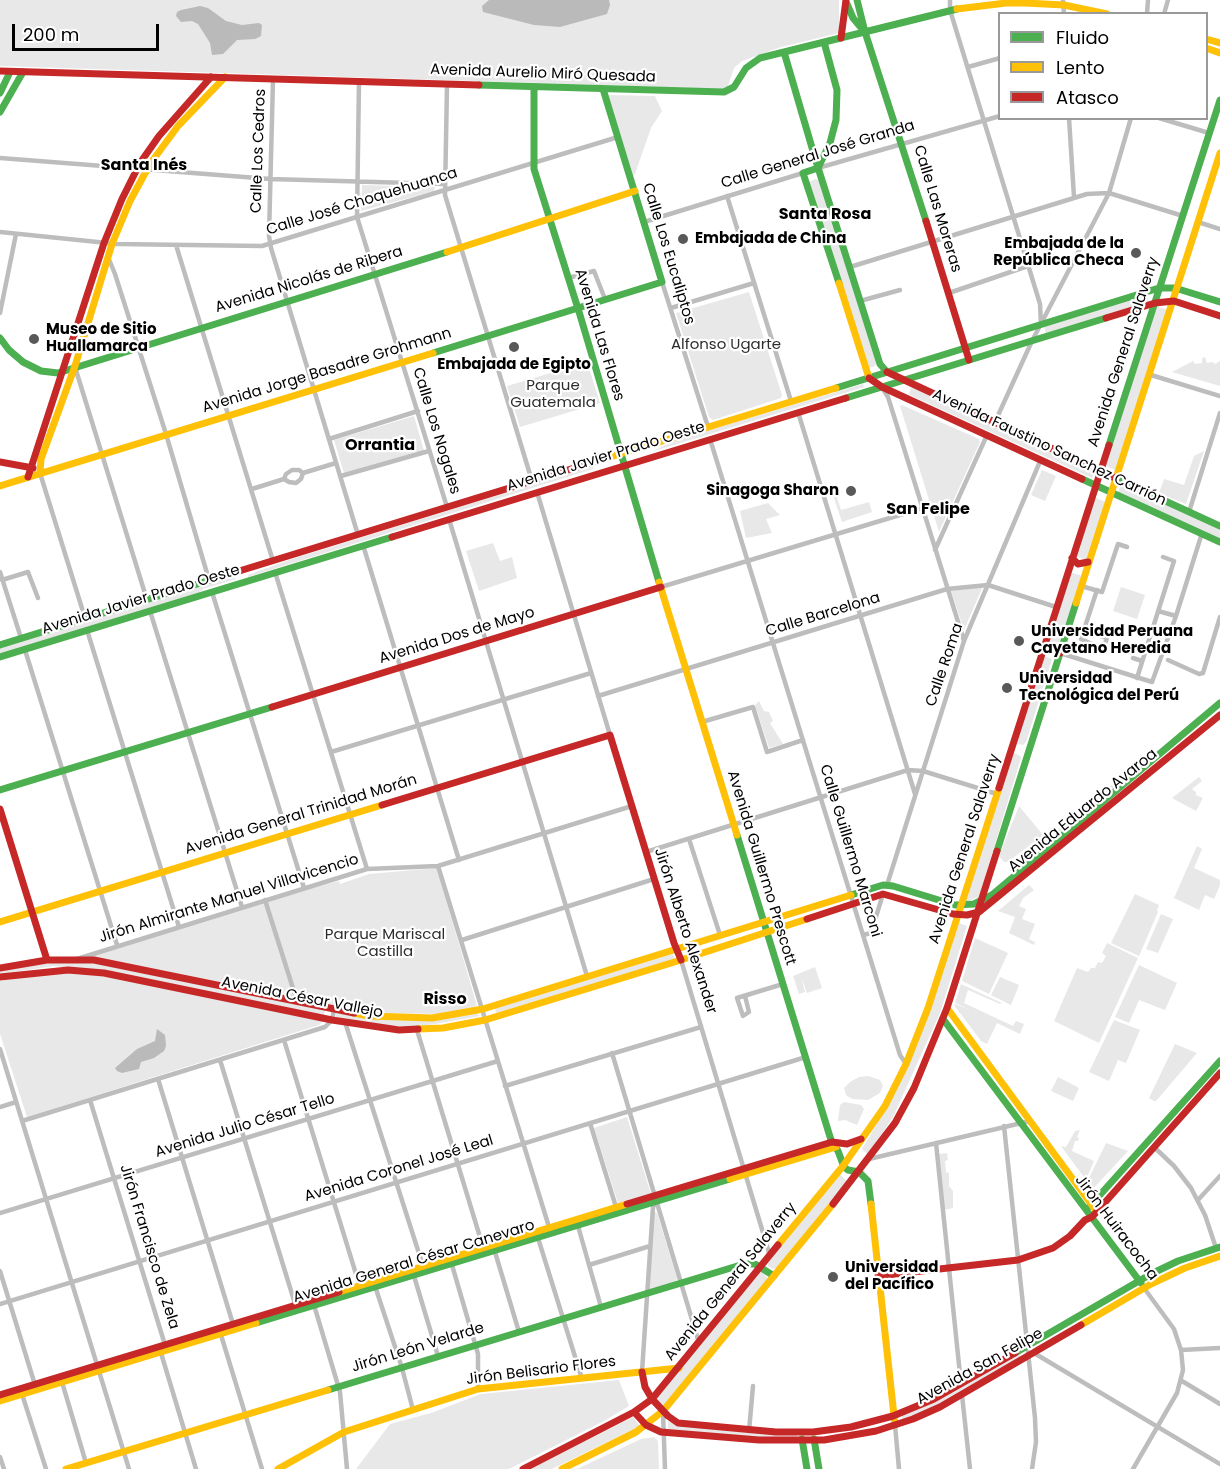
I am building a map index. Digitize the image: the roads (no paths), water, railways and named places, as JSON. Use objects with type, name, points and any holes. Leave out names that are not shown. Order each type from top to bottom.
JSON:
[{"type":"main road","points":[[846,0],[849,9],[865,32]]},
{"type":"main road","points":[[841,38],[846,0]]},
{"type":"main road","points":[[849,9],[855,9],[857,2]]},
{"type":"main road","points":[[857,2],[865,32]]},
{"type":"main road","name":"Avenida Aurelio Miró Quesada","points":[[0,71],[534,88],[728,91],[734,87],[750,64],[760,58],[950,10],[1006,2],[1064,2],[1100,12]]},
{"type":"main road","name":"Calle Las Moreras","points":[[865,32],[903,143],[969,360]]},
{"type":"main road","points":[[818,168],[835,128],[838,104],[837,90],[824,42]]},
{"type":"main road","points":[[784,52],[880,364],[887,372]]},
{"type":"main road","points":[[2,90],[10,72]]},
{"type":"main road","points":[[0,112],[22,72]]},
{"type":"main road","points":[[0,462],[31,467],[40,473],[43,455],[75,366],[108,257],[108,244],[147,169],[206,89],[211,77]]},
{"type":"main road","points":[[28,477],[108,244],[138,168],[159,136],[206,89],[225,77]]},
{"type":"main road","points":[[2,90],[8,86],[12,91]]},
{"type":"main road","name":"Avenida Las Flores","points":[[534,88],[533,161],[661,588]]},
{"type":"main road","name":"Calle Los Eucaliptos","points":[[603,89],[663,282]]},
{"type":"main road","name":"Avenida General Salaverry","points":[[523,1469],[634,1412],[652,1399],[850,1158],[885,1106],[906,1064],[928,1008],[1220,100]]},
{"type":"main road","name":"Avenida General Salaverry","points":[[562,1469],[646,1425],[663,1411],[869,1159],[904,1107],[947,1008],[1220,153]]},
{"type":"main road","name":"Calle General José Granda","points":[[803,173],[818,168]]},
{"type":"main road","points":[[803,173],[864,369],[869,378]]},
{"type":"main road","name":"Avenida Nicolás de Ribera","points":[[0,338],[9,350],[23,362],[41,371],[50,373],[63,371],[549,220],[635,191]]},
{"type":"main road","name":"Avenida Jorge Basadre Grohmann","points":[[0,486],[663,282]]},
{"type":"main road","name":"Avenida Javier Prado Oeste","points":[[0,645],[1159,288],[1178,288],[1220,302]]},
{"type":"main road","name":"Avenida Javier Prado Oeste","points":[[0,657],[1155,303],[1173,301],[1220,316]]},
{"type":"main road","points":[[0,351],[9,350]]},
{"type":"main road","name":"Avenida Faustino Sanchez Carrión","points":[[887,372],[1220,526]]},
{"type":"main road","name":"Avenida Faustino Sanchez Carrión","points":[[869,378],[882,387],[1220,542]]},
{"type":"main road","points":[[910,399],[907,391],[910,387],[916,386]]},
{"type":"main road","points":[[649,445],[647,452],[652,457]]},
{"type":"main road","points":[[591,463],[595,467],[593,475]]},
{"type":"main road","points":[[1072,558],[1080,564],[1088,562]]},
{"type":"main road","points":[[1068,571],[1077,569],[1084,576]]},
{"type":"main road","points":[[241,571],[244,582]]},
{"type":"main road","name":"Avenida Dos de Mayo","points":[[0,790],[661,588]]},
{"type":"main road","name":"Avenida Guillermo Prescott","points":[[661,588],[783,984],[834,1145],[843,1166]]},
{"type":"main road","points":[[1042,649],[1060,653]]},
{"type":"main road","name":"Avenida Eduardo Avaroa","points":[[977,913],[1220,703]]},
{"type":"main road","name":"Avenida Eduardo Avaroa","points":[[961,906],[980,902],[1030,867],[1220,715]]},
{"type":"main road","name":"Avenida General Trinidad Morán","points":[[0,922],[610,735]]},
{"type":"main road","name":"Jirón Alberto Alexander","points":[[610,735],[681,960]]},
{"type":"main road","points":[[1013,741],[1016,746],[1022,748],[1030,744]]},
{"type":"main road","points":[[1009,752],[1019,750],[1026,757]]},
{"type":"main road","points":[[0,809],[47,960]]},
{"type":"main road","points":[[852,899],[887,885],[961,906]]},
{"type":"main road","points":[[852,899],[883,894],[958,915],[977,913]]},
{"type":"main road","name":"Avenida César Vallejo","points":[[0,968],[47,960],[94,960],[334,1010],[384,1018],[415,1019],[483,1009],[720,935],[852,899]]},
{"type":"main road","name":"Avenida César Vallejo","points":[[0,977],[68,970],[104,973],[332,1020],[399,1030],[443,1028],[485,1020],[681,960],[767,932],[852,899]]},
{"type":"main road","points":[[166,985],[170,980],[168,974]]},
{"type":"main road","points":[[181,988],[178,982],[183,978]]},
{"type":"main road","name":"Jirón Huiracocha","points":[[947,1008],[1070,1174],[1094,1215],[1144,1288]]},
{"type":"main road","name":"Jirón Huiracocha","points":[[943,1019],[1063,1180],[1089,1207]]},
{"type":"main road","points":[[963,1044],[970,1040]]},
{"type":"main road","points":[[1089,1207],[1220,1061]]},
{"type":"main road","points":[[878,1276],[1018,1260],[1053,1248],[1094,1215],[1220,1073]]},
{"type":"main road","points":[[1190,1094],[1199,1096]]},
{"type":"main road","points":[[1190,1094],[1194,1103]]},
{"type":"main road","name":"Avenida General César Canevaro","points":[[0,1395],[221,1335],[313,1303],[452,1265],[578,1226],[655,1199],[834,1145],[849,1144],[863,1138]]},
{"type":"main road","points":[[840,1155],[850,1158],[861,1169],[868,1181],[894,1425]]},
{"type":"main road","points":[[843,1166],[849,1170],[861,1169]]},
{"type":"main road","points":[[1063,1180],[1070,1174]]},
{"type":"main road","name":"Avenida General César Canevaro","points":[[375,1285],[423,1266],[483,1247],[616,1207],[655,1199]]},
{"type":"main road","name":"Avenida San Felipe","points":[[652,1399],[673,1420],[680,1423],[749,1431],[813,1432],[851,1427],[893,1416],[924,1404],[961,1384],[1139,1281],[1178,1261],[1218,1247]]},
{"type":"main road","name":"Avenida San Felipe","points":[[634,1412],[646,1425],[664,1432],[759,1440],[803,1441],[861,1434],[928,1413],[1168,1275],[1220,1256]]},
{"type":"main road","name":"Jirón León Velarde","points":[[66,1469],[744,1264],[750,1263],[761,1267]]},
{"type":"main road","points":[[761,1267],[774,1276]]},
{"type":"main road","name":"Avenida General César Canevaro","points":[[0,1401],[62,1383],[165,1345],[233,1324],[297,1308]]},
{"type":"main road","name":"Jirón Belisario Flores","points":[[278,1469],[344,1432],[478,1389],[679,1368]]},
{"type":"main road","points":[[642,1372],[645,1387],[652,1399]]},
{"type":"main road","points":[[801,1432],[807,1466],[819,1465],[813,1432]]},
{"type":"street","points":[[950,0],[950,10],[1040,304],[1041,325]]},
{"type":"street","points":[[968,67],[998,58]]},
{"type":"street","name":"Calle Los Cedros","points":[[273,79],[270,244],[358,535]]},
{"type":"street","name":"Calle Los Nogales","points":[[359,81],[357,217],[447,507]]},
{"type":"street","points":[[447,85],[444,187],[532,481]]},
{"type":"street","name":"Calle General José Granda","points":[[818,168],[998,116]]},
{"type":"street","points":[[1069,120],[1074,197]]},
{"type":"street","points":[[995,423],[1032,341],[1108,193],[1130,120]]},
{"type":"street","points":[[1166,120],[1209,133]]},
{"type":"street","name":"Calle José Choquehuanca","points":[[0,232],[108,244],[253,247],[270,244],[357,217],[444,187],[618,137]]},
{"type":"street","points":[[0,158],[270,179],[358,181],[444,187]]},
{"type":"street","name":"Calle General José Granda","points":[[644,222],[803,173]]},
{"type":"street","points":[[850,267],[1074,197],[1108,193],[1182,216]]},
{"type":"street","points":[[727,196],[791,401]]},
{"type":"street","points":[[1198,222],[1220,228]]},
{"type":"street","points":[[0,313],[16,234]]},
{"type":"street","points":[[176,245],[273,561]]},
{"type":"street","points":[[108,257],[166,434],[209,580]]},
{"type":"street","points":[[949,293],[1028,266]]},
{"type":"street","points":[[104,269],[115,274]]},
{"type":"street","points":[[568,278],[594,271],[605,299]]},
{"type":"street","name":"Calle Los Eucaliptos","points":[[663,282],[708,427]]},
{"type":"street","points":[[671,308],[754,283]]},
{"type":"street","points":[[860,301],[900,290]]},
{"type":"street","points":[[75,366],[147,600]]},
{"type":"street","points":[[1150,375],[1220,396]]},
{"type":"street","points":[[882,387],[888,397],[964,641]]},
{"type":"street","points":[[328,439],[418,411]]},
{"type":"street","points":[[798,412],[915,794]]},
{"type":"street","points":[[1189,512],[1220,413]]},
{"type":"street","points":[[935,550],[988,435]]},
{"type":"street","points":[[710,439],[773,643]]},
{"type":"street","points":[[341,476],[429,451]]},
{"type":"street","name":"Calle Roma","points":[[887,885],[964,641],[1041,459]]},
{"type":"street","points":[[252,489],[284,479],[286,474],[292,470],[299,470],[303,473],[336,464]]},
{"type":"street","points":[[40,473],[85,618]]},
{"type":"street","points":[[284,479],[289,483],[296,483],[301,479],[303,473]]},
{"type":"street","name":"Jirón Alberto Alexander","points":[[537,492],[610,735]]},
{"type":"street","name":"Avenida Dos de Mayo","points":[[661,588],[923,508]]},
{"type":"street","name":"Calle Los Nogales","points":[[449,519],[588,976]]},
{"type":"street","points":[[1060,653],[1137,678],[1149,681],[1154,679],[1202,534]]},
{"type":"street","points":[[1081,586],[1102,592],[1118,544],[1127,547]]},
{"type":"street","points":[[363,545],[459,860]]},
{"type":"street","points":[[1137,678],[1174,561],[1164,557]]},
{"type":"street","points":[[0,572],[21,638]]},
{"type":"street","points":[[275,572],[367,869]]},
{"type":"street","points":[[2,580],[29,573],[38,598]]},
{"type":"street","name":"Calle Barcelona","points":[[598,696],[861,616],[946,587],[988,585],[1056,608]]},
{"type":"street","points":[[1084,631],[1107,638],[1103,649],[1082,641],[1084,631],[1097,590]]},
{"type":"street","points":[[212,592],[304,888]]},
{"type":"street","points":[[150,611],[242,907]]},
{"type":"street","points":[[1158,611],[1176,616]]},
{"type":"street","points":[[1168,660],[1199,674],[1203,673],[1220,617]]},
{"type":"street","points":[[87,630],[179,927]]},
{"type":"street","name":"Calle Guillermo Marconi","points":[[773,643],[901,1057],[906,1064]]},
{"type":"street","points":[[25,650],[117,945]]},
{"type":"street","points":[[1133,658],[1142,661]]},
{"type":"street","points":[[331,752],[591,673]]},
{"type":"street","points":[[702,722],[753,707],[767,752],[803,740]]},
{"type":"street","points":[[646,852],[908,770],[923,771],[997,794]]},
{"type":"street","name":"Jirón Almirante Manuel Villavicencio","points":[[77,959],[367,869],[438,866],[632,806]]},
{"type":"street","points":[[689,839],[720,935]]},
{"type":"street","points":[[438,866],[549,1227]]},
{"type":"street","points":[[462,940],[654,879]]},
{"type":"street","points":[[863,935],[872,933],[883,894]]},
{"type":"street","points":[[265,900],[297,1001]]},
{"type":"street","name":"Jirón Alberto Alexander","points":[[681,960],[770,1256]]},
{"type":"street","points":[[745,996],[749,1012],[743,1016],[737,998],[783,984]]},
{"type":"street","points":[[22,1121],[325,1027],[332,1020],[334,1010]]},
{"type":"street","points":[[345,1022],[423,1266]]},
{"type":"street","points":[[505,1086],[701,1027]]},
{"type":"street","points":[[417,1030],[483,1247]]},
{"type":"street","points":[[284,1040],[361,1289]]},
{"type":"street","points":[[0,1049],[129,1469]]},
{"type":"street","points":[[612,1053],[699,1343]]},
{"type":"street","name":"Avenida Coronel José Leal","points":[[0,1304],[806,1057]]},
{"type":"street","points":[[220,1060],[297,1308]]},
{"type":"street","name":"Avenida Julio César Tello","points":[[0,1213],[498,1061]]},
{"type":"street","points":[[158,1079],[233,1324]]},
{"type":"street","name":"Jirón Francisco de Zela","points":[[90,1100],[165,1345],[160,1353],[196,1469]]},
{"type":"street","points":[[0,1107],[16,1102]]},
{"type":"street","points":[[869,1159],[1030,1121]]},
{"type":"street","points":[[590,1123],[616,1207]]},
{"type":"street","points":[[1004,1126],[1027,1346],[1031,1355],[1036,1430],[1032,1469]]},
{"type":"street","points":[[936,1143],[961,1384]]},
{"type":"street","points":[[1154,1147],[1174,1166],[1198,1200],[1218,1247]]},
{"type":"street","points":[[1198,1200],[1220,1176]]},
{"type":"street","points":[[642,1372],[655,1199]]},
{"type":"street","points":[[578,1226],[601,1307]]},
{"type":"street","points":[[538,1238],[582,1379]]},
{"type":"street","points":[[589,1265],[650,1246]]},
{"type":"street","points":[[495,1252],[519,1332]]},
{"type":"street","points":[[452,1265],[478,1354],[478,1389]]},
{"type":"street","points":[[0,1271],[35,1385]]},
{"type":"street","points":[[414,1276],[438,1356]]},
{"type":"street","points":[[375,1285],[413,1410]]},
{"type":"street","name":"Jirón Huiracocha","points":[[1132,1469],[1177,1393],[1182,1381],[1183,1370],[1181,1350],[1170,1324],[1144,1288]]},
{"type":"street","points":[[313,1303],[338,1386],[347,1469]]},
{"type":"street","points":[[221,1335],[262,1469]]},
{"type":"street","points":[[1181,1350],[1220,1348]]},
{"type":"street","points":[[1031,1355],[1220,1464]]},
{"type":"street","points":[[1182,1381],[1220,1404]]},
{"type":"street","points":[[62,1383],[86,1463]]},
{"type":"street","points":[[749,1431],[753,1386]]},
{"type":"street","points":[[22,1394],[46,1469]]},
{"type":"street","points":[[962,1395],[970,1469]]},
{"type":"street","points":[[663,1411],[665,1469]]},
{"type":"street","points":[[894,1425],[899,1469]]},
{"type":"street","points":[[0,1457],[4,1469]]},
{"type":"place","name":"Embajada de China","points":[[683,239]]},
{"type":"place","name":"Embajada de la República Checa","points":[[1136,253]]},
{"type":"place","name":"Museo de Sitio Huallamarca","points":[[34,339]]},
{"type":"place","name":"Embajada de Egipto","points":[[514,347]]},
{"type":"place","name":"Sinagoga Sharon","points":[[851,491]]},
{"type":"place","name":"Universidad Peruana Cayetano Heredia","points":[[1019,641]]},
{"type":"place","name":"Universidad Tecnológica del Perú","points":[[1007,688]]},
{"type":"place","name":"Universidad del Pacífico","points":[[833,1277]]},
{"type":"district","name":"Santa Inés","points":[[144,166]]},
{"type":"district","name":"Santa Rosa","points":[[825,215]]},
{"type":"district","name":"Orrantia","points":[[380,446]]},
{"type":"district","name":"San Felipe","points":[[928,510]]},
{"type":"district","name":"Risso","points":[[445,1000]]},
{"type":"park label","name":"Alfonso Ugarte","points":[[726,345]]},
{"type":"park label","name":"Parque Guatemala","points":[[553,394]]},
{"type":"park label","name":"Parque Mariscal Castilla","points":[[385,944]]}]
